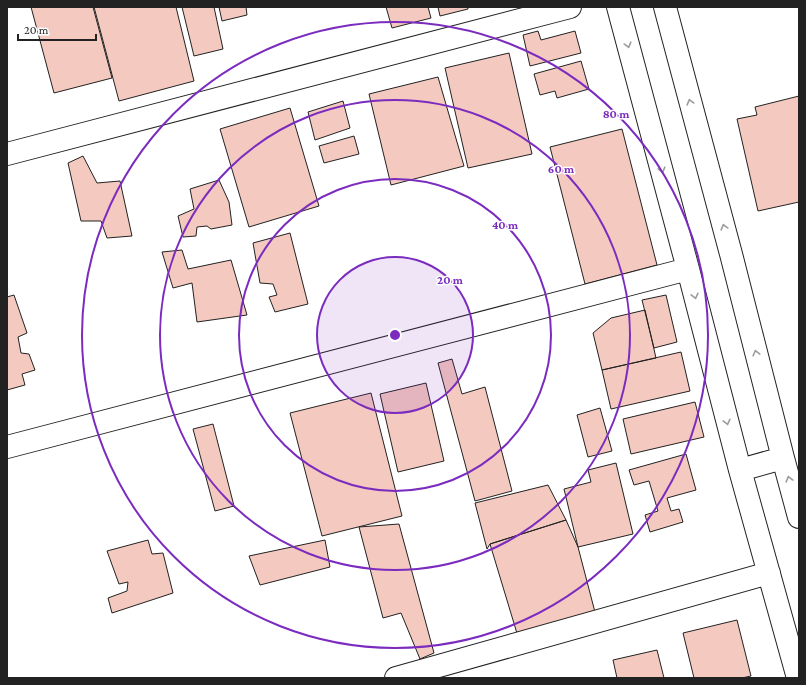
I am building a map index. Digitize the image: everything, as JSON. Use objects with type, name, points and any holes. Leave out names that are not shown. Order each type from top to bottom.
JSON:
[{"type":"street","points":[[7,154],[570,7]]},
{"type":"street","points":[[618,7],[740,470],[798,678]]},
{"type":"street","points":[[665,7],[799,517]]},
{"type":"street","points":[[7,447],[688,269]]},
{"type":"street","points":[[740,470],[783,458]]},
{"type":"street","points":[[396,678],[769,573]]},
{"type":"building","points":[[31,7],[93,7],[112,78],[54,93]]},
{"type":"building","points":[[94,7],[176,7],[194,81],[119,101]]},
{"type":"building","points":[[182,7],[214,7],[223,49],[194,56]]},
{"type":"building","points":[[219,7],[246,7],[247,15],[222,21]]},
{"type":"building","points":[[386,7],[428,7],[431,18],[392,28]]},
{"type":"building","points":[[438,7],[468,7],[468,9],[440,16]]},
{"type":"building","points":[[538,31],[541,40],[575,31],[581,53],[530,66],[523,35]]},
{"type":"building","points":[[509,53],[532,154],[468,168],[445,68]]},
{"type":"building","points":[[581,61],[589,89],[557,98],[555,91],[540,95],[534,74]]},
{"type":"building","points":[[438,77],[464,166],[391,185],[369,94]]},
{"type":"building","points":[[799,96],[799,202],[758,211],[737,119],[757,115],[755,107]]},
{"type":"building","points":[[343,101],[350,128],[315,140],[308,112]]},
{"type":"building","points":[[290,108],[319,206],[249,227],[220,129]]},
{"type":"building","points":[[622,129],[657,265],[585,284],[550,147]]},
{"type":"building","points":[[354,136],[359,154],[324,163],[319,146]]},
{"type":"building","points":[[83,156],[97,183],[120,181],[132,236],[107,238],[101,221],[81,221],[68,163]]},
{"type":"building","points":[[219,180],[229,202],[232,225],[211,229],[207,226],[197,227],[196,236],[183,237],[178,216],[194,209],[190,189]]},
{"type":"building","points":[[290,233],[308,304],[275,312],[269,297],[277,295],[273,284],[260,283],[253,243]]},
{"type":"building","points":[[182,250],[188,269],[231,260],[247,315],[197,322],[192,283],[173,288],[162,252]]},
{"type":"building","points":[[14,295],[27,333],[18,337],[21,353],[29,354],[35,370],[22,374],[25,385],[7,390],[7,297]]},
{"type":"building","points":[[666,295],[677,342],[654,348],[642,300]]},
{"type":"building","points":[[645,310],[656,358],[602,370],[593,333],[611,318]]},
{"type":"building","points":[[681,352],[690,391],[611,409],[602,370]]},
{"type":"building","points":[[452,359],[462,394],[485,387],[512,491],[475,501],[438,363]]},
{"type":"building","points":[[426,383],[444,461],[398,472],[380,394]]},
{"type":"building","points":[[371,393],[402,516],[322,536],[290,413]]},
{"type":"building","points":[[695,402],[704,437],[631,454],[623,419]]},
{"type":"building","points":[[600,408],[612,451],[588,457],[577,415]]},
{"type":"building","points":[[213,424],[234,506],[215,511],[193,429]]},
{"type":"building","points":[[686,454],[696,490],[667,498],[671,511],[679,509],[683,522],[650,532],[645,515],[658,511],[649,481],[634,485],[629,470]]},
{"type":"building","points":[[616,463],[633,534],[578,547],[564,489],[591,482],[588,470]]},
{"type":"building","points":[[548,485],[566,520],[490,544],[487,549],[475,503]]},
{"type":"building","points":[[566,520],[578,547],[596,616],[519,640],[490,544]]},
{"type":"building","points":[[399,524],[434,653],[420,659],[401,613],[383,618],[359,527]]},
{"type":"building","points":[[148,540],[152,554],[163,553],[173,593],[112,613],[108,598],[127,591],[128,582],[119,584],[107,551]]},
{"type":"building","points":[[325,540],[330,567],[260,585],[249,556]]},
{"type":"building","points":[[737,620],[751,676],[742,678],[694,678],[683,633]]},
{"type":"building","points":[[657,650],[664,678],[617,678],[613,660]]}]
